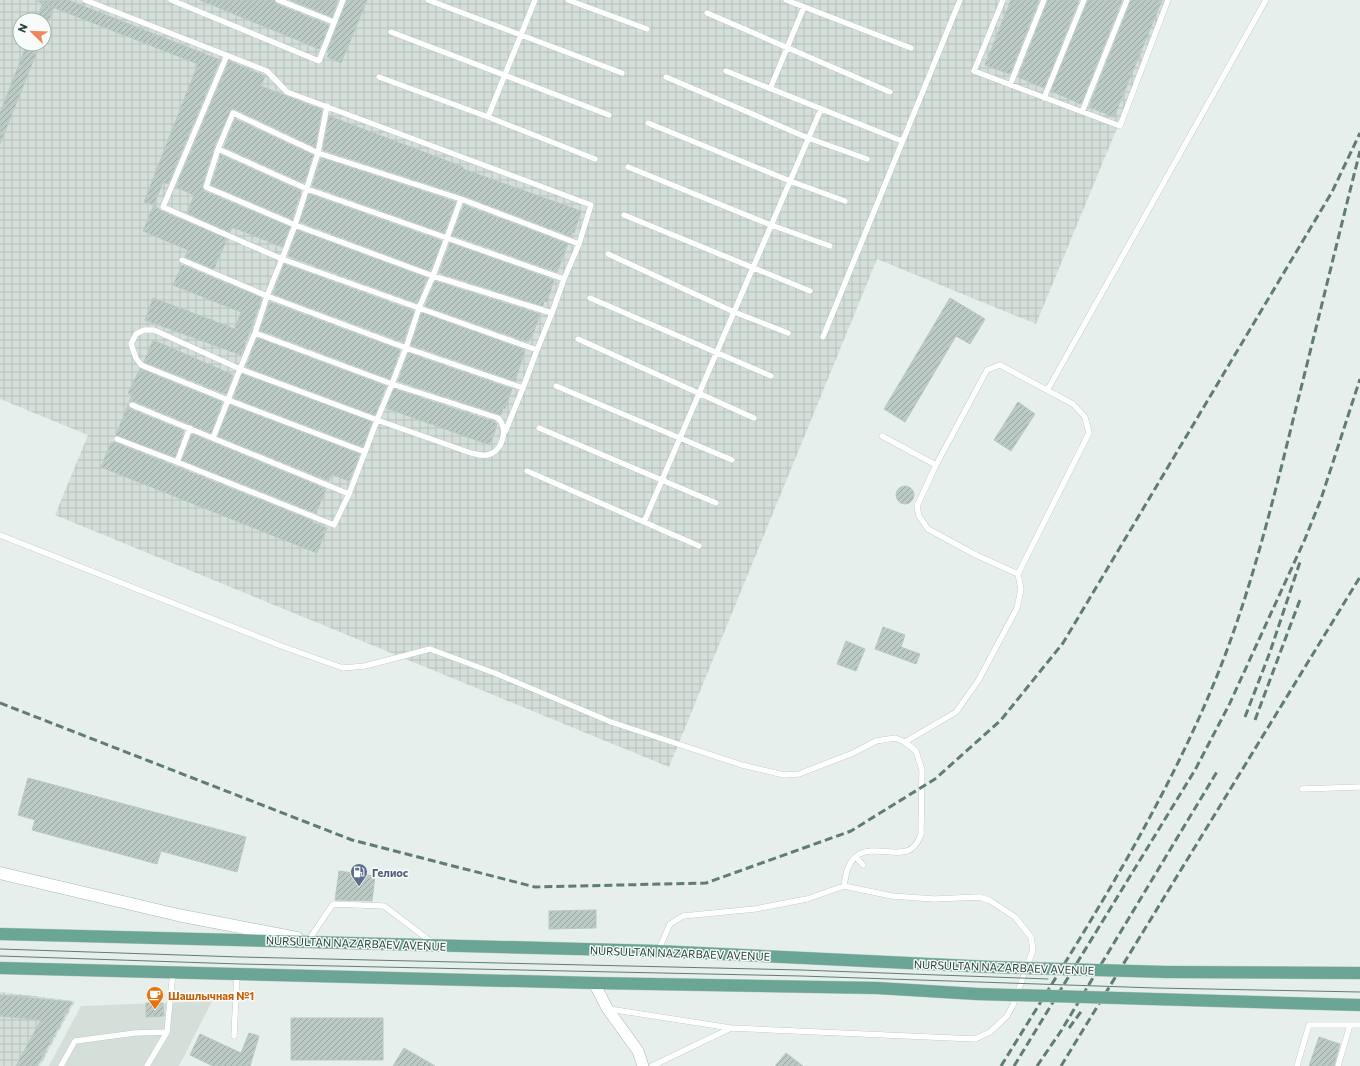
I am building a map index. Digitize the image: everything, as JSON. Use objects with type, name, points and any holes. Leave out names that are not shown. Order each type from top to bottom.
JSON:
[{"type":"main road","points":[[0,873],[178,915],[308,941]]},
{"type":"main road","name":"NURSULTAN NAZARBAEV AVENUE","points":[[0,934],[658,951],[992,967],[1167,972],[1360,973]]},
{"type":"main road","points":[[0,968],[594,983],[876,988],[977,994],[1360,1005]]},
{"type":"street","points":[[594,983],[607,1008],[638,1051],[643,1066]]},
{"type":"lane","points":[[85,0],[267,71],[287,92],[591,205],[579,244],[498,449],[488,455],[471,453],[240,369],[154,330],[144,330],[136,334],[131,344],[136,358],[141,365],[365,452]]},
{"type":"lane","points":[[171,0],[319,61],[343,0]]},
{"type":"lane","points":[[278,0],[334,22]]},
{"type":"lane","points":[[428,0],[622,73]]},
{"type":"lane","points":[[488,117],[535,0]]},
{"type":"lane","points":[[568,0],[647,29]]},
{"type":"lane","points":[[786,0],[911,48]]},
{"type":"lane","points":[[822,337],[960,0]]},
{"type":"lane","points":[[1002,0],[974,71],[1120,126],[1168,0]]},
{"type":"lane","points":[[1010,85],[1044,0]]},
{"type":"lane","points":[[1044,98],[1084,0]]},
{"type":"lane","points":[[1082,112],[1127,0]]},
{"type":"lane","points":[[1048,389],[1266,0]]},
{"type":"lane","points":[[770,89],[804,7]]},
{"type":"lane","points":[[707,12],[890,92]]},
{"type":"lane","points":[[391,32],[609,115]]},
{"type":"lane","points":[[227,55],[163,208],[282,259],[537,350]]},
{"type":"lane","points":[[726,71],[902,141]]},
{"type":"lane","points":[[380,77],[595,159]]},
{"type":"lane","points":[[666,77],[808,138],[867,159]]},
{"type":"lane","points":[[214,438],[308,189],[318,153],[327,106]]},
{"type":"lane","points":[[644,522],[821,109]]},
{"type":"lane","points":[[552,313],[433,276],[295,225],[206,187],[218,149],[233,113],[318,153],[461,199],[579,244]]},
{"type":"lane","points":[[648,123],[845,202]]},
{"type":"lane","points":[[218,149],[308,189],[564,279]]},
{"type":"lane","points":[[628,167],[771,225],[830,246]]},
{"type":"lane","points":[[117,439],[334,525],[349,494],[392,384],[419,308],[433,276],[461,199]]},
{"type":"lane","points":[[624,215],[810,291]]},
{"type":"lane","points":[[608,254],[734,312],[788,333]]},
{"type":"lane","points":[[182,260],[267,296],[406,348],[523,388]]},
{"type":"lane","points":[[590,298],[716,354],[771,376]]},
{"type":"lane","points":[[254,333],[392,384],[498,418],[503,423],[505,432]]},
{"type":"lane","points":[[578,339],[699,395],[754,418]]},
{"type":"lane","points":[[905,742],[956,712],[978,681],[1017,608],[1021,589],[1018,574],[1089,433],[1085,416],[1073,404],[1048,389],[1000,365],[987,370],[936,466],[917,506],[919,516],[928,529],[976,555],[1018,574]]},
{"type":"lane","points":[[556,386],[732,460]]},
{"type":"lane","points":[[132,405],[349,494]]},
{"type":"lane","points":[[177,462],[190,428]]},
{"type":"lane","points":[[539,428],[716,503]]},
{"type":"lane","points":[[882,436],[936,466]]},
{"type":"lane","points":[[527,471],[699,546]]},
{"type":"lane","points":[[0,535],[284,647],[343,668],[364,666],[430,649],[497,674],[611,722],[742,765],[784,775],[799,774],[853,753],[876,741],[895,738],[905,742],[916,751],[922,770],[921,836],[916,845],[907,851],[868,851],[856,857],[848,867],[844,886]]},
{"type":"lane","points":[[1302,789],[1360,787]]},
{"type":"lane","points":[[856,857],[863,865]]},
{"type":"lane","points":[[607,1008],[731,1028],[967,1040],[983,1037],[1007,1016],[1013,1005],[1033,950],[1031,937],[1015,917],[989,900],[979,897],[934,899],[892,896],[844,886],[808,899],[755,910],[683,916],[670,924],[658,951]]},
{"type":"lane","points":[[308,941],[333,904],[384,906],[436,946]]},
{"type":"lane","points":[[147,1066],[167,1032],[173,972]]},
{"type":"lane","points":[[234,1036],[237,973]]},
{"type":"lane","points":[[1297,1066],[1309,1025],[1360,1025]]},
{"type":"lane","points":[[1338,1066],[1350,1025]]},
{"type":"lane","points":[[652,1066],[731,1028]]},
{"type":"lane","points":[[61,1066],[75,1041],[135,1033],[167,1032]]},
{"type":"shaded area","points":[[0,0],[1170,0],[1036,324],[877,259],[669,767],[55,515],[88,435],[0,399]]},
{"type":"shaded area","points":[[0,992],[75,1001],[40,1066],[0,1066]]},
{"type":"shaded area","points":[[212,1001],[179,1066],[49,1066],[81,1006]]},
{"type":"building","points":[[68,0],[220,60],[168,184],[163,182],[154,205],[144,202],[198,64],[37,1]]},
{"type":"building","points":[[200,0],[274,0],[276,4],[329,25],[319,49]]},
{"type":"building","points":[[290,0],[338,0],[332,17]]},
{"type":"building","points":[[347,0],[367,0],[341,63],[327,57],[329,53],[327,52]]},
{"type":"building","points":[[1011,0],[1039,0],[1010,74],[985,65]]},
{"type":"building","points":[[1048,0],[1079,0],[1044,88],[1018,77]]},
{"type":"building","points":[[1088,0],[1122,0],[1081,104],[1051,91]]},
{"type":"building","points":[[1131,0],[1162,0],[1114,117],[1089,107]]},
{"type":"building","points":[[43,3],[54,7],[52,12],[39,12]]},
{"type":"building","points":[[24,52],[37,52],[0,144],[0,113]]},
{"type":"building","points":[[229,61],[265,76],[261,86],[322,110],[315,147],[235,109],[231,109],[214,147],[202,186],[204,191],[290,227],[282,247],[232,227],[230,232],[187,213],[194,195],[176,187]]},
{"type":"building","points":[[329,116],[463,167],[463,169],[581,211],[574,233],[572,232],[570,236],[462,195],[323,150]]},
{"type":"building","points":[[235,119],[313,155],[304,183],[224,147]]},
{"type":"building","points":[[221,155],[301,191],[292,219],[211,185]]},
{"type":"building","points":[[321,158],[456,202],[444,233],[312,186]]},
{"type":"building","points":[[309,194],[442,241],[430,271],[300,222]]},
{"type":"building","points":[[154,205],[161,211],[227,239],[214,269],[185,257],[188,250],[143,231]]},
{"type":"building","points":[[464,205],[568,244],[557,272],[452,235]]},
{"type":"building","points":[[297,230],[427,278],[417,303],[288,256]]},
{"type":"building","points":[[450,243],[554,280],[547,302],[544,301],[543,306],[439,273]]},
{"type":"building","points":[[284,264],[414,311],[403,342],[273,294]]},
{"type":"building","points":[[182,265],[262,298],[241,355],[145,320],[153,298],[235,329],[241,312],[173,285]]},
{"type":"building","points":[[435,281],[540,314],[532,337],[531,336],[528,342],[425,306]]},
{"type":"building","points":[[950,298],[985,319],[970,344],[956,336],[905,422],[884,409]]},
{"type":"building","points":[[270,302],[400,350],[390,379],[260,330]]},
{"type":"building","points":[[422,313],[525,350],[515,381],[411,345]]},
{"type":"building","points":[[257,338],[386,386],[375,415],[246,367]]},
{"type":"building","points":[[153,340],[233,375],[226,394],[144,362]]},
{"type":"building","points":[[408,353],[512,389],[505,409],[503,408],[501,415],[398,381]]},
{"type":"building","points":[[140,369],[222,402],[211,433],[134,401],[129,402],[132,395],[128,393]]},
{"type":"building","points":[[242,374],[372,422],[363,447],[234,398]]},
{"type":"building","points":[[394,389],[495,422],[497,424],[490,445],[386,408]]},
{"type":"building","points":[[1018,402],[1035,414],[1011,451],[994,440]]},
{"type":"building","points":[[128,405],[130,409],[184,431],[175,457],[116,435]]},
{"type":"building","points":[[230,405],[360,454],[349,481],[331,474],[329,481],[218,436]]},
{"type":"building","points":[[192,434],[326,489],[316,513],[182,460]]},
{"type":"building","points":[[114,442],[313,521],[313,523],[327,528],[317,553],[101,467],[111,443]]},
{"type":"building","points":[[905,486],[911,489],[914,495],[911,501],[905,504],[899,501],[896,495],[899,489]]},
{"type":"building","points":[[883,627],[905,635],[901,647],[920,654],[916,664],[875,649]]},
{"type":"building","points":[[846,641],[865,649],[856,671],[837,664]]},
{"type":"building","points":[[28,778],[246,837],[237,872],[161,851],[157,864],[32,830],[35,820],[18,815]]},
{"type":"building","points":[[339,871],[375,876],[372,901],[335,900]]},
{"type":"building","points":[[596,910],[596,928],[549,929],[549,911]]},
{"type":"building","points":[[0,995],[72,1002],[37,1066],[16,1066],[41,1020],[0,1016]]},
{"type":"building","name":"Шашлычная №1","points":[[146,1003],[163,1003],[164,1016],[146,1017]]},
{"type":"building","points":[[291,1018],[383,1018],[383,1060],[291,1060]]},
{"type":"building","points":[[249,1033],[259,1036],[250,1066],[213,1066],[190,1055],[200,1034],[241,1053]]},
{"type":"building","points":[[1319,1037],[1340,1044],[1334,1066],[1309,1066]]},
{"type":"building","points":[[404,1048],[435,1066],[393,1066]]},
{"type":"building","points":[[786,1053],[803,1066],[775,1066]]},
{"type":"tram line","points":[[0,949],[240,957],[801,970],[1048,979]]},
{"type":"tram line","points":[[0,956],[240,964],[801,976],[1156,988],[1360,992]]},
{"type":"railway","points":[[0,703],[352,840],[535,887],[706,883],[851,831],[935,779],[1001,720],[1063,643],[1332,192],[1360,133]]},
{"type":"railway","points":[[1001,1066],[1086,928],[1141,834],[1190,738],[1225,655],[1259,552],[1360,151]]},
{"type":"railway","points":[[1014,1066],[1195,770],[1229,705],[1305,539],[1321,499],[1360,379]]},
{"type":"railway","points":[[1245,717],[1270,652],[1301,559]]},
{"type":"railway","points":[[1061,1066],[1360,577]]},
{"type":"railway","points":[[1255,720],[1301,597]]},
{"type":"railway","points":[[1037,1066],[1061,1031],[1218,770]]},
{"type":"railway","points":[[1069,1028],[1083,1009]]},
{"type":"place","name":"Гелиос","points":[[359,887]]},
{"type":"place","name":"Шашлычная №1","points":[[155,1010]]}]
